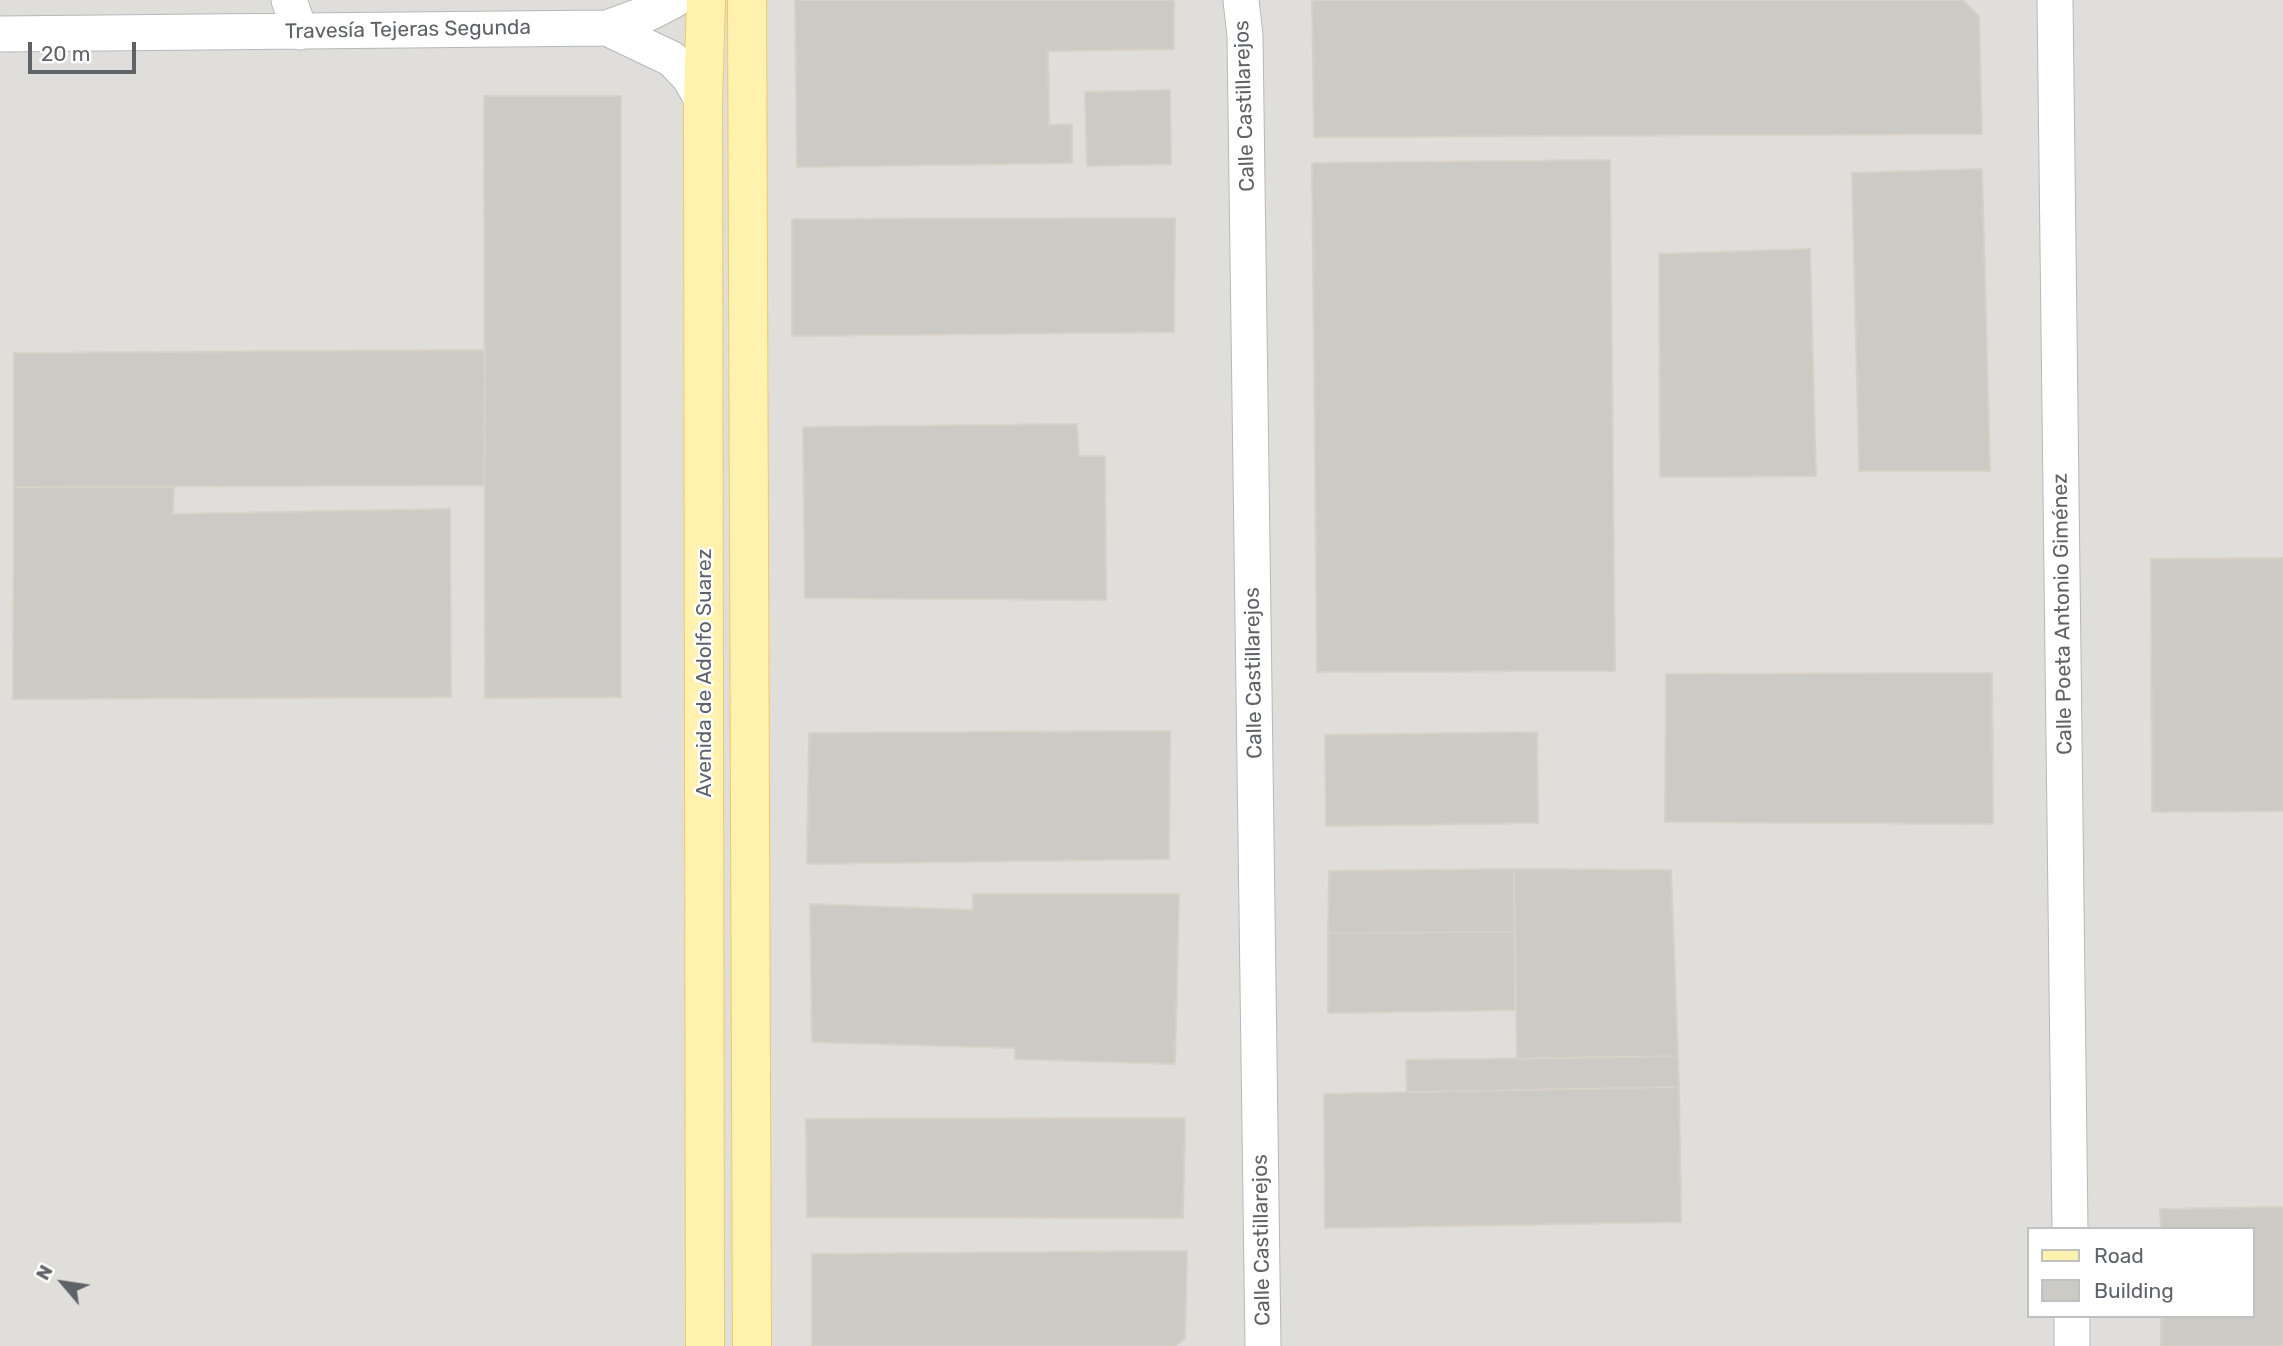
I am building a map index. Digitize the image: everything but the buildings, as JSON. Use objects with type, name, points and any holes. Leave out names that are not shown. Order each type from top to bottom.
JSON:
[{"type":"main road","name":"Avenida de Adolfo Suarez","points":[[704,1344],[703,100],[706,0]]},
{"type":"main road","name":"Avenida de Adolfo Suarez","points":[[747,0],[752,1346]]},
{"type":"street","points":[[607,28],[651,12],[674,0]]},
{"type":"street","name":"Calle Castillarejos","points":[[1241,0],[1245,36],[1263,1346]]},
{"type":"street","name":"Calle Poeta Antonio Giménez","points":[[2055,0],[2070,1227]]},
{"type":"street","name":"Travesía Tejeras Segunda","points":[[0,34],[295,16],[607,28]]},
{"type":"street","points":[[607,28],[672,59],[690,77],[703,100]]},
{"type":"street","points":[[2072,1318],[2072,1346]]},
{"type":"shaded area","points":[[0,0],[2283,0],[2283,1346],[0,1346]]}]
